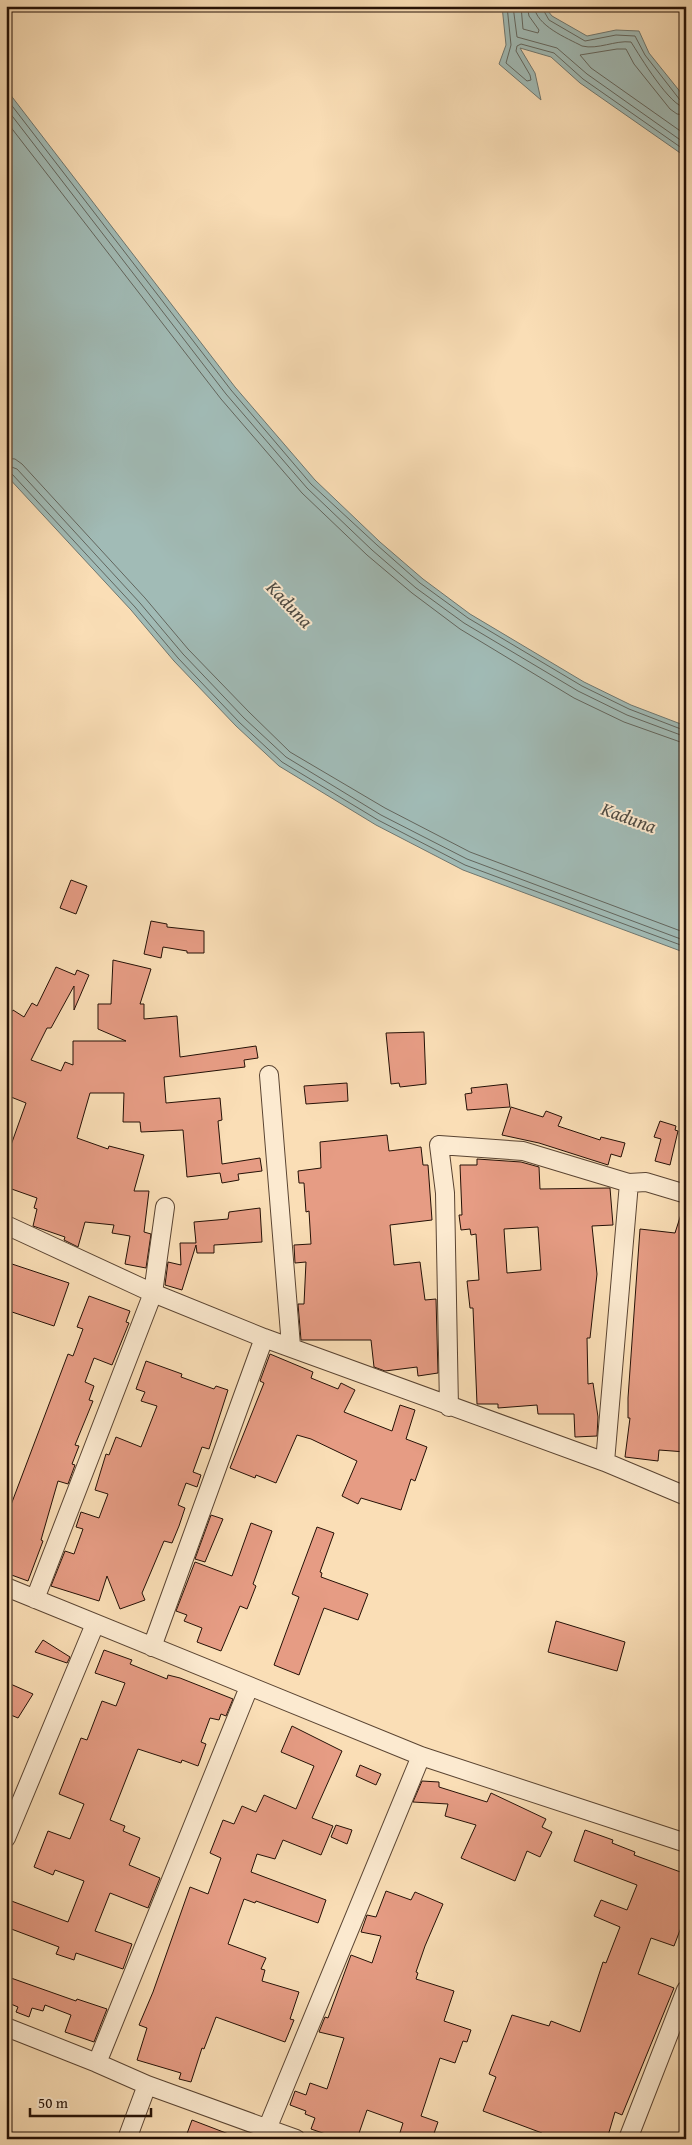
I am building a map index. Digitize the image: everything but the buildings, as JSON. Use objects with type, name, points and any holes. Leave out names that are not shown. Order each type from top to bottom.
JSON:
[{"type":"street","points":[[269,1075],[291,1346]]},
{"type":"street","points":[[449,1407],[446,1193],[439,1145],[523,1151],[630,1183],[646,1182],[686,1194]]},
{"type":"street","points":[[605,1462],[630,1183]]},
{"type":"street","points":[[35,1599],[153,1293],[164,1207]]},
{"type":"street","points":[[6,1225],[153,1293],[264,1338],[291,1346],[449,1407],[605,1462],[686,1496]]},
{"type":"street","points":[[152,1647],[264,1338]]},
{"type":"street","points":[[6,1587],[421,1756],[686,1843]]},
{"type":"street","points":[[6,1838],[96,1624]]},
{"type":"street","points":[[96,2063],[249,1687]]},
{"type":"street","points":[[267,2128],[421,1756]]},
{"type":"street","points":[[628,2139],[686,1990]]},
{"type":"street","points":[[6,2028],[147,2085],[296,2139]]},
{"type":"street","points":[[127,2139],[147,2085]]},
{"type":"water","points":[[502,6],[544,6],[552,16],[587,36],[616,30],[639,31],[649,53],[686,99],[686,157],[580,83],[551,57],[520,48],[535,73],[541,100],[499,64],[506,45]]},
{"type":"water","name":"Kaduna","points":[[6,89],[235,387],[315,480],[380,542],[423,579],[470,614],[584,682],[631,705],[686,726],[686,953],[463,870],[376,825],[279,766],[236,726],[174,661],[131,610],[6,475]]}]
